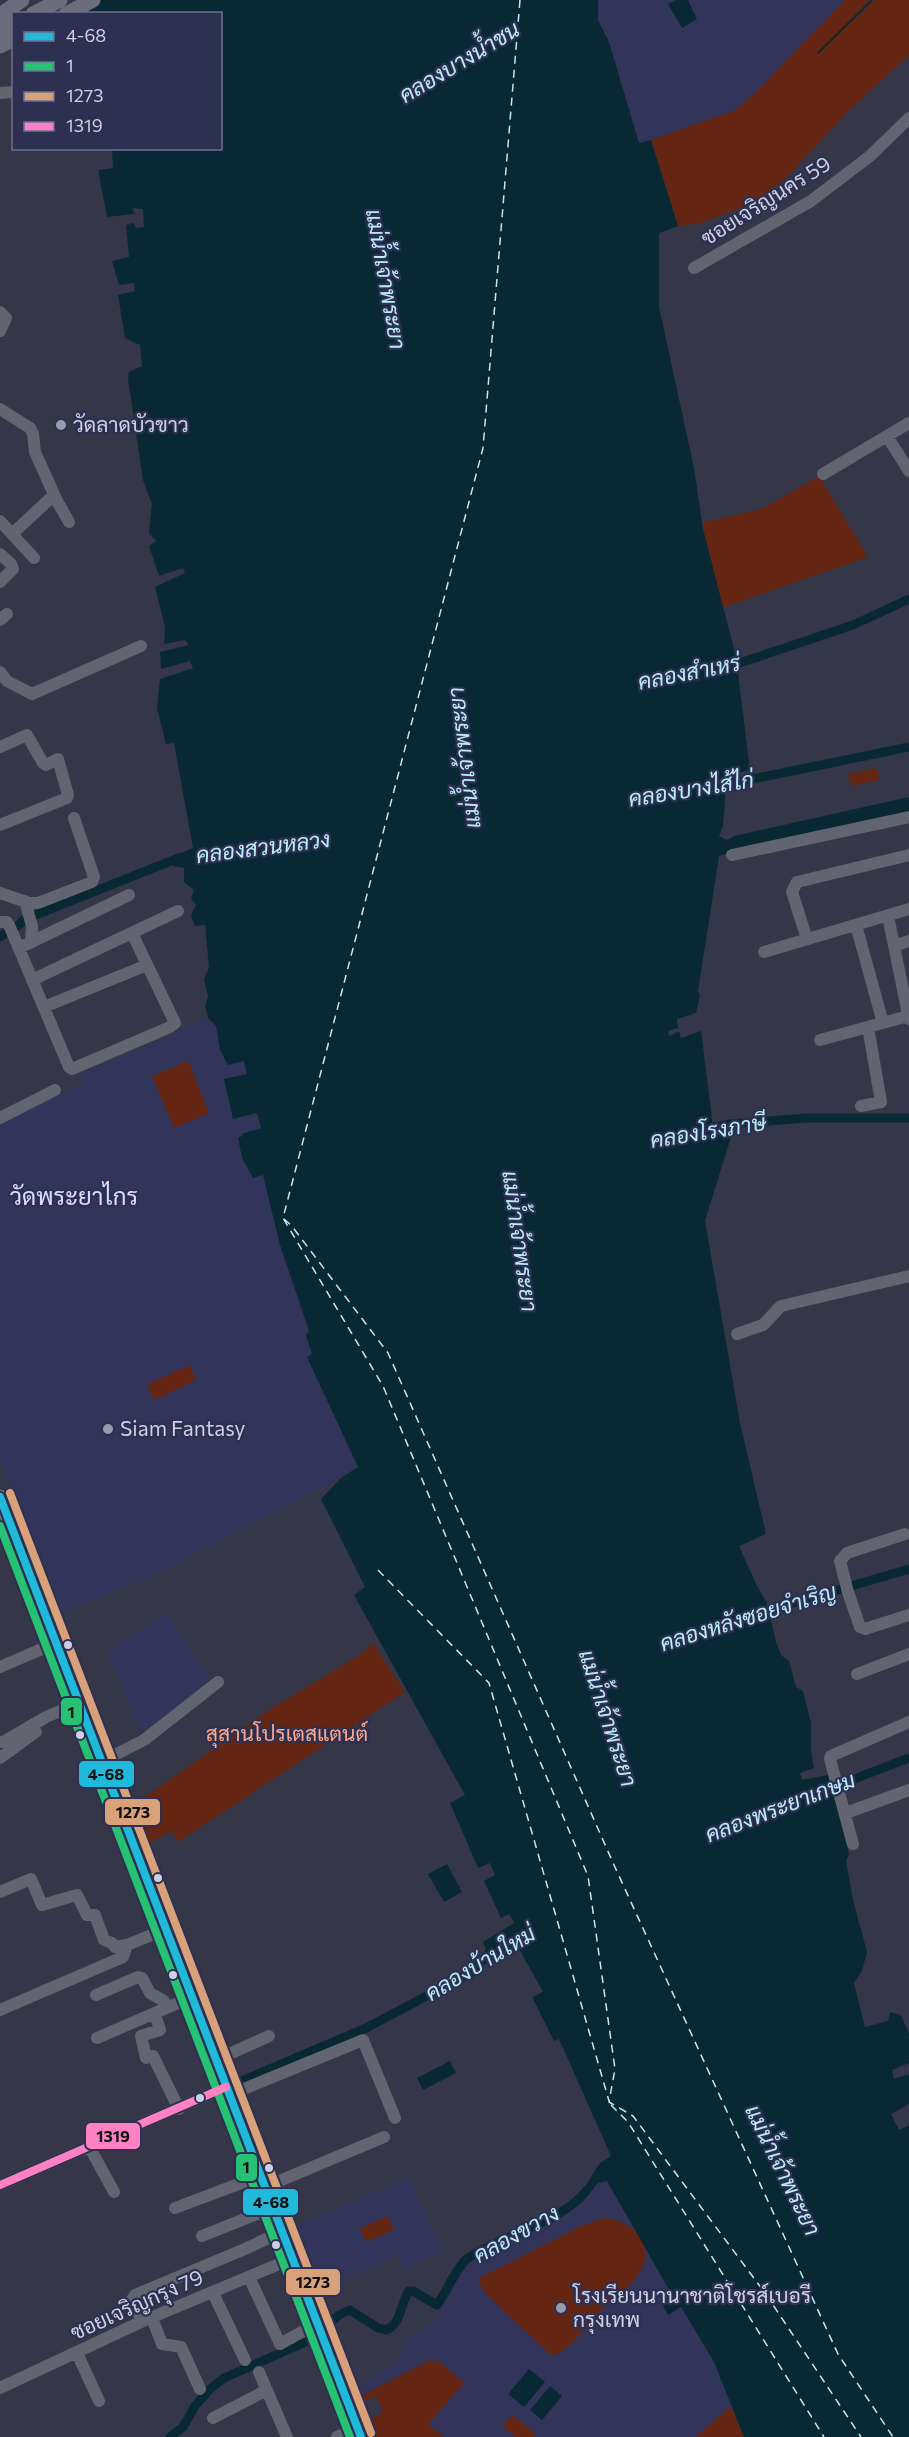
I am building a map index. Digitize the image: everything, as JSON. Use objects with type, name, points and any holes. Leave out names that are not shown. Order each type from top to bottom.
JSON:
[{"type":"main road","points":[[0,15],[22,0]]},
{"type":"main road","points":[[37,12],[60,0]]},
{"type":"main road","points":[[70,12],[93,0]]},
{"type":"main road","points":[[0,1497],[56,1643],[74,1706],[103,1761],[359,2433]]},
{"type":"street","name":"ซอยเจริญนคร 59","points":[[694,268],[820,194],[870,156],[909,118]]},
{"type":"street","points":[[0,312],[6,318],[0,331]]},
{"type":"street","points":[[0,409],[30,428],[35,452],[69,522]]},
{"type":"street","points":[[823,474],[909,423]]},
{"type":"street","points":[[887,436],[909,471]]},
{"type":"street","points":[[12,534],[54,495]]},
{"type":"street","points":[[0,520],[34,558]]},
{"type":"street","points":[[0,554],[13,569],[0,582]]},
{"type":"street","points":[[0,672],[7,681],[32,694],[141,646]]},
{"type":"street","points":[[0,747],[27,735],[43,763],[48,764],[58,759],[67,798],[0,825]]},
{"type":"street","points":[[732,855],[909,817]]},
{"type":"street","points":[[0,893],[38,903],[92,882],[94,877],[74,818]]},
{"type":"street","points":[[807,939],[792,892],[796,882],[909,855]]},
{"type":"street","points":[[25,945],[129,895]]},
{"type":"street","points":[[25,901],[30,920],[25,945],[32,980],[69,1067],[73,1069],[175,1023],[132,933]]},
{"type":"street","points":[[764,952],[909,909]]},
{"type":"street","points":[[32,980],[178,911]]},
{"type":"street","points":[[820,1040],[909,1017],[905,985],[888,916]]},
{"type":"street","points":[[856,925],[883,1023]]},
{"type":"street","points":[[8,927],[25,945]]},
{"type":"street","points":[[894,946],[909,941]]},
{"type":"street","points":[[44,1007],[147,965]]},
{"type":"street","points":[[861,1106],[886,1101],[868,1027]]},
{"type":"street","points":[[0,1118],[55,1090]]},
{"type":"street","points":[[738,1334],[763,1325],[781,1306],[909,1276]]},
{"type":"street","points":[[905,1534],[843,1556],[840,1561],[858,1624],[862,1628],[909,1615]]},
{"type":"street","points":[[0,1667],[56,1643]]},
{"type":"street","points":[[857,1674],[909,1654]]},
{"type":"street","points":[[103,1761],[144,1740],[218,1682]]},
{"type":"street","points":[[0,1742],[6,1741],[46,1717],[74,1706]]},
{"type":"street","points":[[0,1758],[74,1706]]},
{"type":"street","points":[[853,1844],[831,1756],[909,1722]]},
{"type":"street","points":[[846,1813],[909,1790]]},
{"type":"street","points":[[0,1892],[31,1879],[42,1905],[77,1895],[87,1915],[95,1915],[98,1918],[104,1940],[112,1942],[115,1947],[127,1945],[166,1929]]},
{"type":"street","points":[[0,2010],[123,1957],[127,1945]]},
{"type":"street","points":[[96,1995],[138,1977],[142,1978],[150,1993],[164,2001],[166,2007]]},
{"type":"street","points":[[97,2038],[192,1997]]},
{"type":"street","points":[[155,2014],[160,2030],[141,2036],[146,2058],[153,2056],[159,2064],[179,2109]]},
{"type":"street","points":[[216,2060],[269,2036]]},
{"type":"street","points":[[0,2185],[179,2109],[363,2040],[394,2118]]},
{"type":"street","points":[[175,2208],[262,2182],[384,2137]]},
{"type":"street","points":[[90,2148],[114,2192]]},
{"type":"street","points":[[202,2236],[272,2208]]},
{"type":"street","points":[[200,2389],[181,2347],[162,2344],[147,2320],[131,2301],[135,2295],[281,2232]]},
{"type":"street","name":"ซอยเจริญกรุง 79","points":[[0,2388],[147,2320],[291,2259]]},
{"type":"street","points":[[249,2277],[280,2344],[318,2330]]},
{"type":"street","points":[[213,2293],[245,2360]]},
{"type":"street","points":[[77,2353],[99,2401]]},
{"type":"street","points":[[259,2372],[287,2437]]},
{"type":"street","points":[[213,2418],[267,2390]]},
{"type":"street","points":[[337,2437],[359,2433]]},
{"type":"shaded area","points":[[598,0],[845,0],[756,92],[735,110],[639,144],[609,42],[598,20]]},
{"type":"shaded area","points":[[208,1018],[216,1026],[217,1038],[244,1061],[247,1074],[224,1080],[233,1118],[257,1113],[261,1129],[242,1133],[242,1158],[253,1178],[263,1175],[280,1245],[309,1332],[306,1335],[312,1355],[307,1357],[358,1468],[150,1577],[61,1613],[0,1460],[0,1122],[85,1083],[81,1074]]},
{"type":"shaded area","points":[[166,1614],[214,1684],[144,1739],[107,1651]]},
{"type":"shaded area","points":[[409,2178],[442,2251],[405,2269],[399,2255],[317,2290],[293,2226]]},
{"type":"shaded area","name":"โรงเรียนนานาชาติโชรส์เบอรี กรุงเทพ","points":[[607,2181],[714,2362],[744,2437],[373,2437],[367,2422],[383,2412],[376,2396],[356,2405],[349,2391],[402,2358],[402,2344],[441,2317],[439,2309],[466,2266],[561,2216],[582,2202],[598,2183]]},
{"type":"green space","points":[[845,0],[909,0],[909,55],[847,112],[785,179],[749,205],[700,223],[678,226],[651,140],[735,110],[756,92]]},
{"type":"green space","points":[[819,476],[868,557],[722,608],[702,523],[761,509]]},
{"type":"green space","points":[[877,768],[879,780],[851,786],[848,774]]},
{"type":"green space","points":[[188,1061],[209,1113],[174,1128],[152,1076]]},
{"type":"green space","points":[[190,1365],[196,1380],[154,1400],[147,1384]]},
{"type":"green space","name":"สุสานโปรเตสแตนต์","points":[[373,1643],[405,1692],[178,1842],[171,1831],[146,1845],[132,1806],[272,1708],[358,1656]]},
{"type":"green space","points":[[388,2216],[394,2230],[366,2242],[360,2228]]},
{"type":"green space","points":[[604,2218],[622,2222],[637,2233],[645,2249],[642,2268],[634,2280],[600,2311],[570,2345],[552,2356],[486,2294],[479,2278],[585,2224]]},
{"type":"green space","points":[[430,2360],[441,2363],[464,2383],[428,2424],[444,2437],[373,2437],[367,2422],[383,2412],[376,2396],[356,2405],[353,2400]]},
{"type":"green space","points":[[731,2406],[744,2437],[695,2437]]},
{"type":"green space","points":[[512,2415],[536,2434],[534,2437],[516,2437],[503,2426]]},
{"type":"water","points":[[75,0],[598,0],[598,20],[609,42],[639,143],[651,140],[678,226],[659,233],[659,307],[694,468],[703,529],[736,657],[750,770],[733,774],[735,785],[726,788],[723,826],[719,836],[727,840],[734,836],[909,797],[909,812],[766,843],[719,856],[696,1013],[677,1019],[678,1028],[668,1031],[669,1036],[679,1032],[681,1038],[701,1031],[713,1127],[729,1127],[731,1137],[705,1221],[740,1423],[766,1534],[739,1546],[767,1603],[781,1655],[789,1661],[796,1687],[803,1691],[811,1723],[811,1751],[814,1768],[800,1773],[802,1780],[828,1775],[849,1854],[846,1861],[853,1900],[867,1952],[862,1971],[854,1983],[865,2027],[888,2021],[890,2012],[901,2015],[909,2034],[909,2063],[892,2070],[894,2079],[909,2074],[909,2104],[891,2114],[899,2130],[909,2125],[909,2437],[744,2437],[714,2362],[681,2307],[668,2315],[662,2304],[672,2295],[607,2181],[598,2183],[582,2202],[578,2197],[600,2163],[611,2156],[559,2039],[554,2041],[532,1997],[543,1992],[517,1945],[490,1959],[483,1942],[514,1923],[509,1914],[501,1918],[484,1881],[495,1875],[490,1863],[478,1868],[450,1803],[465,1795],[354,1595],[365,1587],[321,1499],[341,1478],[358,1467],[307,1357],[312,1354],[306,1335],[309,1331],[280,1245],[263,1175],[253,1178],[242,1158],[238,1138],[242,1134],[261,1128],[257,1113],[233,1119],[224,1079],[247,1074],[244,1061],[228,1065],[220,1050],[216,1026],[208,1018],[205,1006],[208,996],[204,979],[209,967],[205,925],[195,926],[191,915],[196,905],[191,899],[194,890],[184,882],[184,868],[173,866],[170,858],[193,848],[174,743],[166,744],[157,708],[160,679],[193,668],[190,661],[161,669],[160,652],[189,645],[185,640],[164,644],[165,626],[155,587],[185,573],[183,568],[159,576],[149,546],[156,541],[149,533],[152,504],[143,480],[128,379],[129,372],[142,366],[140,345],[125,338],[118,295],[135,291],[134,283],[119,285],[112,261],[129,257],[126,225],[134,223],[136,228],[144,227],[143,209],[133,208],[134,214],[107,217],[98,170],[113,168],[112,150],[222,150],[222,12],[77,12]]},
{"type":"water","points":[[676,0],[688,0],[697,19],[682,28],[668,4]]},
{"type":"water","points":[[447,1864],[462,1892],[444,1902],[428,1874]]},
{"type":"water","points":[[450,2061],[456,2073],[423,2090],[417,2078]]},
{"type":"water","points":[[529,2369],[545,2382],[524,2407],[508,2394]]},
{"type":"water","points":[[550,2386],[562,2396],[542,2420],[530,2410]]},
{"type":"waterway","points":[[818,53],[872,0]]},
{"type":"waterway","name":"คลองสำเหร่","points":[[726,666],[853,625],[909,599]]},
{"type":"waterway","name":"คลองบางไส้ไก่","points":[[723,785],[909,747]]},
{"type":"waterway","name":"คลองสวนหลวง","points":[[0,937],[23,920],[181,857]]},
{"type":"waterway","name":"คลองโรงภาษี","points":[[703,1129],[731,1124],[807,1118],[909,1118]]},
{"type":"waterway","name":"คลองหลังซอยจำเริญ","points":[[759,1613],[909,1569]]},
{"type":"waterway","name":"คลองพระยาเกษม","points":[[833,1787],[909,1758]]},
{"type":"waterway","name":"คลองบ้านใหม่","points":[[237,2083],[366,2028],[472,1972],[490,1952],[496,1949]]},
{"type":"waterway","name":"คลองขวาง","points":[[170,2437],[183,2427],[195,2406],[209,2390],[224,2378],[310,2340],[339,2315],[350,2310],[378,2328],[386,2330],[398,2318],[409,2291],[437,2305],[468,2258],[562,2212],[586,2191]]},
{"type":"ferry route","points":[[520,0],[483,448],[283,1218],[383,1386],[588,1876],[615,2069],[609,2102],[633,2116],[765,2293],[861,2437]]},
{"type":"ferry route","points":[[284,1219],[291,1225],[388,1353],[614,1865],[838,2354],[893,2437]]},
{"type":"ferry route","points":[[378,1570],[489,1683],[609,2101]]},
{"type":"ferry route","points":[[611,2105],[628,2122],[824,2437]]},
{"type":"transit line","name":"1273","points":[[10,1493],[371,2433]]},
{"type":"transit line","name":"4-68","points":[[0,1497],[361,2437]]},
{"type":"transit line","name":"1","points":[[0,1526],[350,2437]]},
{"type":"transit line","name":"1319","points":[[0,2185],[226,2087]]},
{"type":"place","name":"วัดลาดบัวขาว","points":[[61,425]]},
{"type":"place","name":"Siam Fantasy","points":[[108,1429]]},
{"type":"place","name":"โรงเรียนนานาชาติโชรส์เบอรี กรุงเทพ","points":[[561,2308]]},
{"type":"district","name":"วัดพระยาไกร","points":[[74,1197]]},
{"type":"water label","name":"คลองบางน้ำชน","points":[[459,62]]},
{"type":"water label","name":"แม่น้ำเจ้าพระยา","points":[[386,279]]},
{"type":"water label","name":"แม่น้ำเจ้าพระยา","points":[[464,758]]},
{"type":"water label","name":"แม่น้ำเจ้าพระยา","points":[[520,1241]]},
{"type":"water label","name":"แม่น้ำเจ้าพระยา","points":[[608,1718]]},
{"type":"water label","name":"แม่น้ำเจ้าพระยา","points":[[783,2170]]}]
